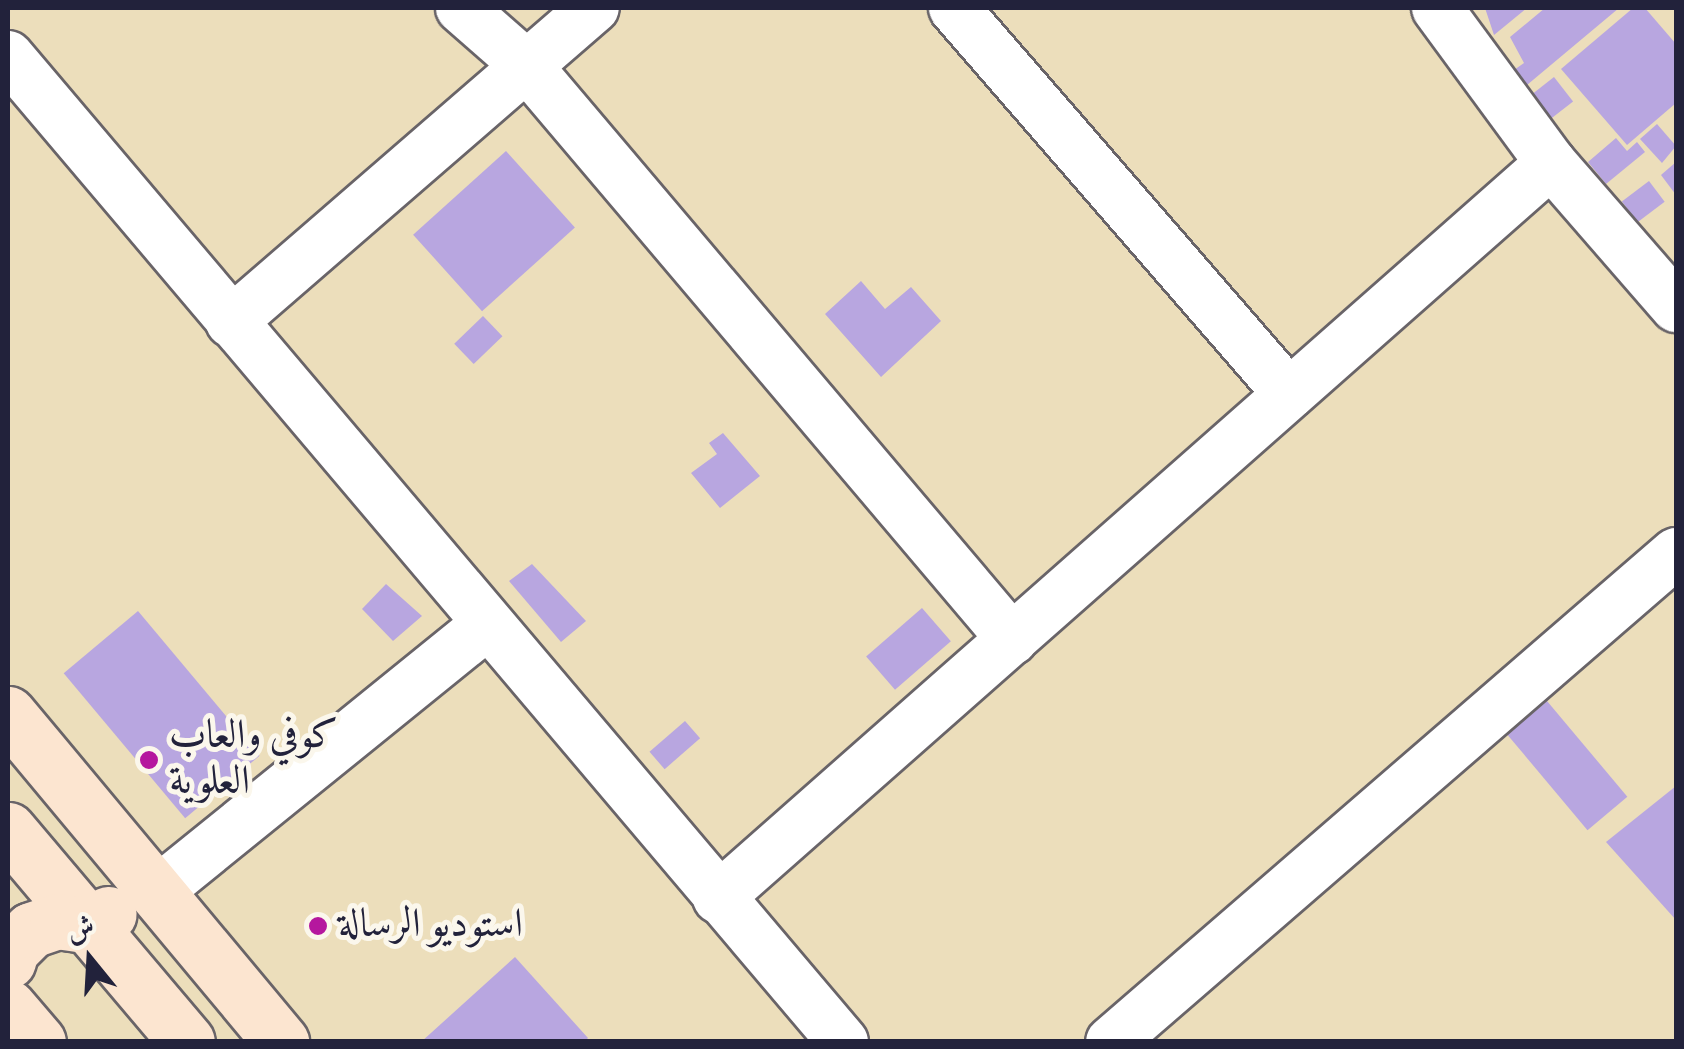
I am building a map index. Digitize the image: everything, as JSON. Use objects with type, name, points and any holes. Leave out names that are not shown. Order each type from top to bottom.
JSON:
[{"type":"main road","points":[[8,714],[159,890],[281,1042]]},
{"type":"main road","points":[[8,830],[187,1042]]},
{"type":"main road","points":[[8,961],[11,950],[30,930],[57,921],[85,925],[159,890]]},
{"type":"main road","points":[[8,1007],[38,1042]]},
{"type":"street","points":[[461,8],[525,64],[1012,639]]},
{"type":"street","points":[[231,322],[594,8]]},
{"type":"street","points":[[954,8],[1290,394]]},
{"type":"street","points":[[1437,8],[1551,164],[1676,307]]},
{"type":"street","points":[[8,56],[843,1042]]},
{"type":"street","points":[[718,898],[1551,164]]},
{"type":"street","points":[[1112,1042],[1676,552]]},
{"type":"street","points":[[159,890],[488,624]]},
{"type":"building","points":[[1485,8],[1527,8],[1494,35]]},
{"type":"building","points":[[1545,8],[1619,8],[1527,85],[1514,70],[1524,63],[1510,37]]},
{"type":"building","points":[[1633,8],[1645,8],[1676,44],[1676,103],[1627,145],[1561,69]]},
{"type":"building","points":[[1554,77],[1573,101],[1543,125],[1524,100]]},
{"type":"building","points":[[1657,124],[1676,146],[1662,163],[1640,139]]},
{"type":"building","points":[[1616,138],[1627,151],[1637,142],[1645,152],[1606,184],[1588,162]]},
{"type":"building","points":[[506,151],[575,228],[482,311],[413,235]]},
{"type":"building","points":[[1676,162],[1676,195],[1661,175]]},
{"type":"building","points":[[1649,181],[1665,202],[1637,222],[1622,201]]},
{"type":"building","points":[[861,281],[885,309],[911,287],[941,321],[881,377],[825,314]]},
{"type":"building","points":[[483,316],[502,336],[474,364],[454,344]]},
{"type":"building","points":[[723,433],[760,476],[720,508],[691,473],[717,454],[709,443]]},
{"type":"building","points":[[532,564],[586,621],[561,642],[509,581]]},
{"type":"building","points":[[386,584],[422,616],[393,641],[362,609]]},
{"type":"building","points":[[922,608],[951,641],[895,690],[866,657]]},
{"type":"building","points":[[138,611],[259,756],[185,818],[64,673]]},
{"type":"building","points":[[1547,701],[1627,797],[1588,830],[1507,734]]},
{"type":"building","points":[[685,721],[700,738],[665,769],[650,752]]},
{"type":"building","points":[[1676,786],[1676,920],[1606,842]]},
{"type":"building","points":[[515,957],[588,1038],[584,1042],[421,1042]]},
{"type":"place","name":"كوفي والعاب العلوية","points":[[149,760]]},
{"type":"place","name":"استوديو الرسالة","points":[[318,926]]}]
